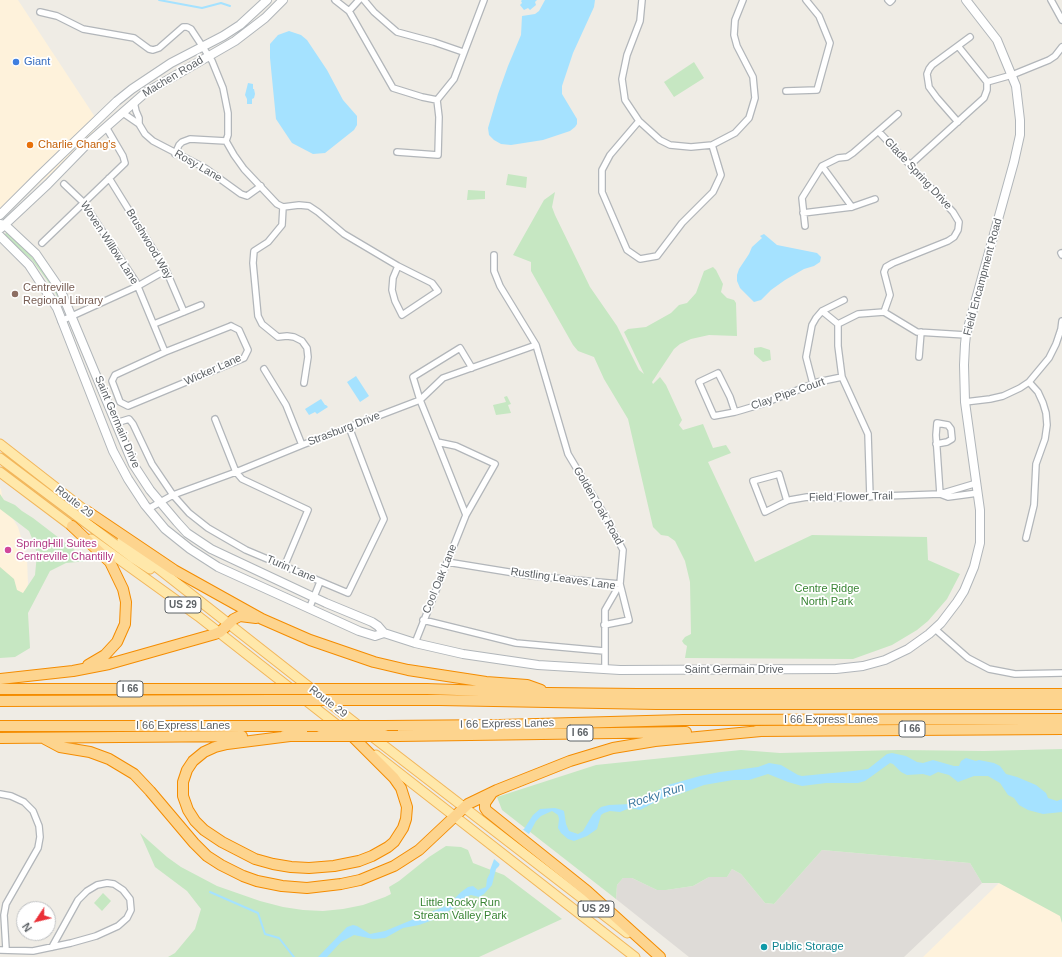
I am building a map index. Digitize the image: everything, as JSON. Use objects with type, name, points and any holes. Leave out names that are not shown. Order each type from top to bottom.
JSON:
[{"type":"highway","points":[[85,510],[174,570],[262,619],[310,640],[374,662],[408,670],[527,685],[550,693]]},
{"type":"highway","points":[[72,526],[110,562],[123,589],[126,602],[125,624],[117,642],[101,657],[73,671]]},
{"type":"highway","points":[[0,680],[73,671],[122,660],[220,632],[234,619],[240,616],[262,619]]},
{"type":"highway","name":"I 66","points":[[0,688],[427,689],[550,693],[1062,694]]},
{"type":"highway","name":"I 66 Express Lanes","points":[[0,701],[439,700],[656,704],[1062,704]]},
{"type":"highway","name":"I 66 Express Lanes","points":[[0,726],[385,726],[500,725],[691,720],[1062,719]]},
{"type":"highway","name":"I 66","points":[[0,738],[45,739],[1062,729]]},
{"type":"highway","points":[[45,739],[60,747],[76,748],[109,759],[134,774],[207,856],[232,871],[269,884],[296,888],[321,887],[347,883],[378,873],[400,863],[419,850],[465,807],[493,792],[570,761],[613,748],[655,741],[762,731]]},
{"type":"highway","points":[[290,736],[215,746],[204,752],[192,761],[187,770],[183,782],[183,796],[188,810],[195,821],[204,830],[222,842],[238,851],[261,860],[291,867],[309,868],[334,866],[359,861],[372,856],[394,842],[403,828],[406,819],[407,807],[401,788],[394,778],[353,737]]},
{"type":"highway","points":[[493,792],[485,801],[485,808],[503,830],[537,857],[587,891],[659,957]]},
{"type":"main road","name":"Route 29","points":[[0,444],[378,741],[465,807],[503,830]]},
{"type":"main road","points":[[0,458],[133,558],[182,588]]},
{"type":"main road","name":"Route 29","points":[[0,472],[72,526],[220,632],[635,957]]},
{"type":"street","name":"Machen Road","points":[[0,215],[39,176],[132,89],[171,63],[240,26],[267,0]]},
{"type":"street","name":"Machen Road","points":[[2,226],[48,184],[88,143],[145,93],[163,81],[247,33],[283,0]]},
{"type":"street","points":[[335,0],[349,11],[393,88],[437,100]]},
{"type":"street","points":[[349,11],[359,0]]},
{"type":"street","points":[[364,0],[374,12],[397,32],[463,52]]},
{"type":"street","points":[[397,152],[438,155],[439,117],[437,100],[454,79],[484,0]]},
{"type":"street","points":[[642,0],[640,21],[627,55],[622,79],[625,100],[639,121],[660,140],[670,145],[691,147],[712,145],[735,133],[749,118],[755,98],[753,77],[736,46],[734,35],[735,20],[743,0]]},
{"type":"street","points":[[786,91],[817,90],[830,43],[819,16],[806,0]]},
{"type":"street","points":[[888,0],[890,2],[892,0]]},
{"type":"street","name":"Field Encampment Road","points":[[935,628],[958,602],[974,567],[980,543],[981,525],[978,493],[965,402],[964,369],[966,335],[1017,151],[1020,135],[1018,92],[1012,75],[997,40],[966,0]]},
{"type":"street","points":[[1052,0],[1061,17]]},
{"type":"street","points":[[40,12],[57,16],[83,29],[134,38],[149,49],[154,50],[159,48],[183,27],[192,28],[204,46],[223,88],[228,113],[228,135],[226,141]]},
{"type":"street","points":[[958,122],[929,87],[927,74],[932,65],[970,37]]},
{"type":"street","points":[[910,165],[984,98],[987,90],[986,82],[958,46]]},
{"type":"street","points":[[986,82],[1012,75],[1048,60],[1055,56],[1062,47]]},
{"type":"street","name":"Rosy Lane","points":[[134,102],[139,118],[139,124]]},
{"type":"street","name":"Rosy Lane","points":[[123,113],[139,124],[145,134],[153,141],[175,154],[205,168],[241,194],[247,196],[261,186]]},
{"type":"street","name":"Glade Spring Drive","points":[[822,166],[853,153],[898,114]]},
{"type":"street","points":[[639,121],[610,155],[602,170],[602,192],[627,250],[640,259],[657,256],[682,223],[713,192],[721,175],[712,145]]},
{"type":"street","points":[[42,243],[124,163],[123,156],[106,127]]},
{"type":"street","name":"Glade Spring Drive","points":[[879,132],[952,212],[959,222],[958,230],[954,237],[948,241],[893,262],[886,267],[884,272],[890,295],[884,312]]},
{"type":"street","points":[[175,154],[182,142],[190,139],[226,141]]},
{"type":"street","points":[[226,141],[241,164],[277,204],[283,207],[299,205],[309,206],[344,234],[398,266],[432,283],[438,291],[402,315],[395,301],[392,290],[393,278],[398,266]]},
{"type":"street","points":[[805,226],[802,198],[822,166],[852,207]]},
{"type":"street","name":"Brushwood Way","points":[[108,178],[166,270],[184,312]]},
{"type":"street","name":"Woven Willow Lane","points":[[64,184],[83,202],[138,286],[166,352]]},
{"type":"street","points":[[803,213],[852,207],[875,199]]},
{"type":"street","points":[[283,207],[282,225],[268,242],[254,251],[253,263],[258,316],[262,324],[278,338],[287,336],[294,337],[302,341],[307,348],[308,357],[304,382]]},
{"type":"street","name":"Saint Germain Drive","points":[[2,226],[36,254],[60,289],[133,464],[159,502],[188,533],[211,549],[314,598],[372,622],[384,633],[415,643],[498,660],[538,665],[649,670],[852,668],[874,664],[896,656],[920,641],[935,628]]},
{"type":"street","name":"Saint Germain Drive","points":[[0,236],[29,265],[57,308],[113,451],[148,509],[165,529],[190,549],[218,567],[359,631],[375,636],[384,633]]},
{"type":"street","name":"Golden Oak Road","points":[[494,255],[494,271],[500,286],[536,345],[568,454],[604,514],[622,550],[620,584],[605,610],[605,669]]},
{"type":"street","points":[[61,320],[138,286],[166,270]]},
{"type":"street","points":[[813,384],[806,357],[812,325],[822,311],[844,300]]},
{"type":"street","points":[[154,324],[201,305]]},
{"type":"street","points":[[822,311],[838,324]]},
{"type":"street","points":[[838,324],[858,314],[884,312],[917,332],[966,335]]},
{"type":"street","points":[[965,402],[1004,396],[1029,382],[1049,358],[1061,330],[1062,321]]},
{"type":"street","points":[[838,324],[838,346],[842,377],[868,434],[870,497]]},
{"type":"street","name":"Wicker Lane","points":[[231,326],[239,330],[248,350],[244,358],[128,406],[120,402],[112,381],[115,375],[166,352],[231,326]]},
{"type":"street","points":[[919,358],[921,332]]},
{"type":"street","name":"Strasburg Drive","points":[[148,509],[173,495],[236,472],[302,444],[420,400],[442,378],[536,345]]},
{"type":"street","points":[[466,515],[420,400],[413,377],[460,348],[472,368]]},
{"type":"street","points":[[264,369],[286,405],[302,444]]},
{"type":"street","name":"Clay Pipe Court","points":[[735,412],[730,397],[718,373],[699,382],[714,416],[735,412],[762,404],[813,384],[842,377]]},
{"type":"street","points":[[1026,538],[1034,505],[1036,464],[1045,439],[1047,425],[1043,403],[1038,392],[1029,382]]},
{"type":"street","name":"Turin Lane","points":[[116,423],[129,419],[133,424],[152,464],[173,495],[189,513],[208,528],[246,550],[348,593],[384,519],[349,427]]},
{"type":"street","points":[[215,419],[236,472],[242,479],[308,510],[284,567]]},
{"type":"street","name":"Cool Oak Lane","points":[[415,643],[466,515],[495,464],[456,446],[437,442]]},
{"type":"street","points":[[936,444],[940,494]]},
{"type":"street","name":"Field Flower Trail","points":[[787,502],[779,474],[753,481],[765,512],[787,502],[807,497],[828,498],[940,494],[976,483]]},
{"type":"street","name":"Field Flower Trail","points":[[940,494],[948,497],[978,493]]},
{"type":"street","name":"Rustling Leaves Lane","points":[[447,562],[533,576],[620,584],[629,620],[604,625]]},
{"type":"street","points":[[309,609],[320,582]]},
{"type":"street","points":[[424,620],[516,643],[604,650]]},
{"type":"street","points":[[935,628],[968,658],[989,669],[1015,674],[1062,673]]},
{"type":"street","points":[[0,794],[11,796],[24,802],[33,811],[39,826],[40,837],[38,848],[6,904],[3,949],[33,951],[52,947],[71,943],[96,936],[118,926],[128,918],[131,910],[130,899],[123,890],[114,884],[107,883],[97,885],[87,891],[78,900],[52,947]]},
{"type":"shaded area","points":[[0,0],[18,0],[95,117],[94,138],[0,216]]},
{"type":"shaded area","points":[[0,488],[3,503],[18,527],[27,558],[28,584],[21,603],[0,586]]},
{"type":"shaded area","points":[[822,850],[970,863],[982,883],[904,957],[689,957],[616,899],[617,885],[623,878],[632,878],[657,890],[666,890],[693,886],[709,877],[727,877],[732,869],[741,874],[765,903],[774,904]]},
{"type":"shaded area","points":[[999,883],[1061,916],[1062,957],[923,957]]},
{"type":"green space","points":[[694,62],[704,78],[674,97],[664,82]]},
{"type":"green space","points":[[508,174],[527,177],[526,188],[506,185]]},
{"type":"green space","points":[[468,190],[485,191],[485,199],[467,200]]},
{"type":"green space","name":"Centre Ridge North Park","points":[[555,192],[552,207],[590,287],[617,326],[639,370],[644,374],[624,332],[628,329],[646,327],[671,313],[679,305],[687,303],[696,293],[704,271],[713,267],[723,284],[721,292],[727,298],[734,300],[736,303],[737,336],[709,335],[691,339],[680,344],[674,349],[652,382],[653,384],[660,377],[666,385],[682,420],[679,425],[683,430],[703,424],[713,448],[726,445],[731,453],[708,462],[755,562],[812,535],[927,537],[928,560],[960,574],[947,599],[928,621],[917,630],[892,645],[853,659],[685,658],[687,646],[682,641],[685,637],[691,634],[690,582],[685,561],[675,541],[668,536],[661,535],[653,527],[628,419],[604,379],[594,357],[578,351],[573,345],[531,271],[531,262],[513,255],[544,200]]},
{"type":"green space","points":[[7,232],[26,250],[43,270],[60,297],[64,309],[52,287],[32,260],[4,235]]},
{"type":"green space","points":[[761,347],[770,350],[771,360],[763,362],[754,354],[754,348]]},
{"type":"green space","points":[[507,396],[511,404],[508,405],[511,413],[496,415],[493,405],[506,402],[504,397]]},
{"type":"green space","points":[[0,494],[4,500],[15,505],[89,561],[66,563],[50,571],[28,613],[30,648],[15,657],[0,658],[0,567],[14,579],[17,590],[23,593],[35,575],[37,554],[29,531],[0,509]]},
{"type":"green space","points":[[1062,749],[1062,923],[1060,916],[999,883],[982,883],[970,863],[822,850],[774,904],[765,903],[741,874],[732,869],[727,877],[709,877],[693,886],[666,890],[657,890],[632,878],[623,878],[617,885],[616,899],[502,810],[497,797],[596,765],[741,750],[780,753],[898,750],[984,751]]},
{"type":"green space","name":"Little Rocky Run Stream Valley Park","points":[[140,833],[167,857],[181,867],[217,886],[260,901],[283,907],[323,911],[363,905],[385,897],[391,894],[389,887],[429,857],[446,846],[461,847],[468,850],[473,863],[504,875],[562,919],[479,957],[168,957],[175,953],[195,929],[201,909],[187,891],[155,867]]},
{"type":"green space","points":[[103,893],[111,901],[102,911],[94,903]]},
{"type":"water","points":[[522,0],[537,0],[535,2],[536,5],[530,10],[528,8],[524,10],[520,5]]},
{"type":"water","points":[[545,0],[595,0],[594,7],[573,53],[562,86],[562,94],[577,119],[577,124],[570,131],[543,140],[511,145],[501,144],[489,135],[488,128],[498,94],[521,35],[522,16],[535,14],[539,11]]},
{"type":"water","points":[[289,31],[301,35],[307,40],[327,70],[343,100],[357,116],[357,125],[354,130],[325,153],[313,154],[292,143],[276,119],[270,44],[278,35]]},
{"type":"water","points":[[248,83],[253,84],[255,94],[254,98],[252,99],[252,104],[247,104],[245,95]]},
{"type":"water","points":[[764,234],[777,245],[817,253],[821,257],[820,262],[785,280],[771,290],[761,300],[754,302],[740,288],[737,281],[737,275],[752,247],[762,238],[760,236]]},
{"type":"water","points":[[356,376],[369,396],[360,402],[347,382]]},
{"type":"water","points":[[321,399],[328,407],[317,414],[315,412],[309,415],[305,409]]},
{"type":"water","name":"Rocky Run","points":[[892,753],[906,756],[917,762],[923,763],[933,760],[959,766],[961,761],[966,758],[994,763],[1000,766],[1006,774],[1036,785],[1046,793],[1048,798],[1057,801],[1062,799],[1062,812],[1043,814],[1028,810],[1019,805],[1014,798],[1008,795],[1000,783],[988,776],[974,776],[958,782],[949,775],[938,772],[930,776],[923,774],[907,775],[890,763],[865,781],[858,783],[826,783],[802,786],[768,774],[749,780],[733,780],[704,785],[661,799],[640,810],[630,808],[620,812],[610,811],[604,813],[601,815],[597,829],[587,836],[574,841],[568,839],[561,833],[558,828],[558,815],[552,811],[541,816],[536,821],[529,834],[518,839],[501,860],[496,869],[492,885],[484,894],[479,897],[471,895],[465,897],[459,905],[433,920],[419,925],[403,928],[385,938],[373,939],[354,935],[341,942],[327,957],[318,957],[347,927],[353,925],[357,926],[370,934],[385,931],[448,905],[468,887],[473,886],[478,890],[486,887],[487,879],[496,854],[513,834],[524,829],[533,815],[540,809],[555,808],[564,811],[566,824],[569,831],[578,834],[583,831],[593,814],[601,807],[631,804],[668,785],[700,776],[758,767],[769,763],[781,765],[802,776],[853,771],[868,769],[887,754]]},
{"type":"pier","points":[[521,828],[530,835],[517,843],[504,858],[502,866],[493,858],[495,853],[512,832]]},
{"type":"waterway","points":[[159,0],[202,8],[221,3],[230,6]]},
{"type":"waterway","points":[[210,892],[258,913],[265,934],[279,938],[294,957]]},
{"type":"place","name":"Giant","points":[[16,62]]},
{"type":"place","name":"Charlie Chang's","points":[[30,145]]},
{"type":"place","name":"Centreville Regional Library","points":[[15,294]]},
{"type":"place","name":"SpringHill Suites Centreville Chantilly","points":[[8,550]]},
{"type":"place","name":"Public Storage","points":[[764,947]]}]
